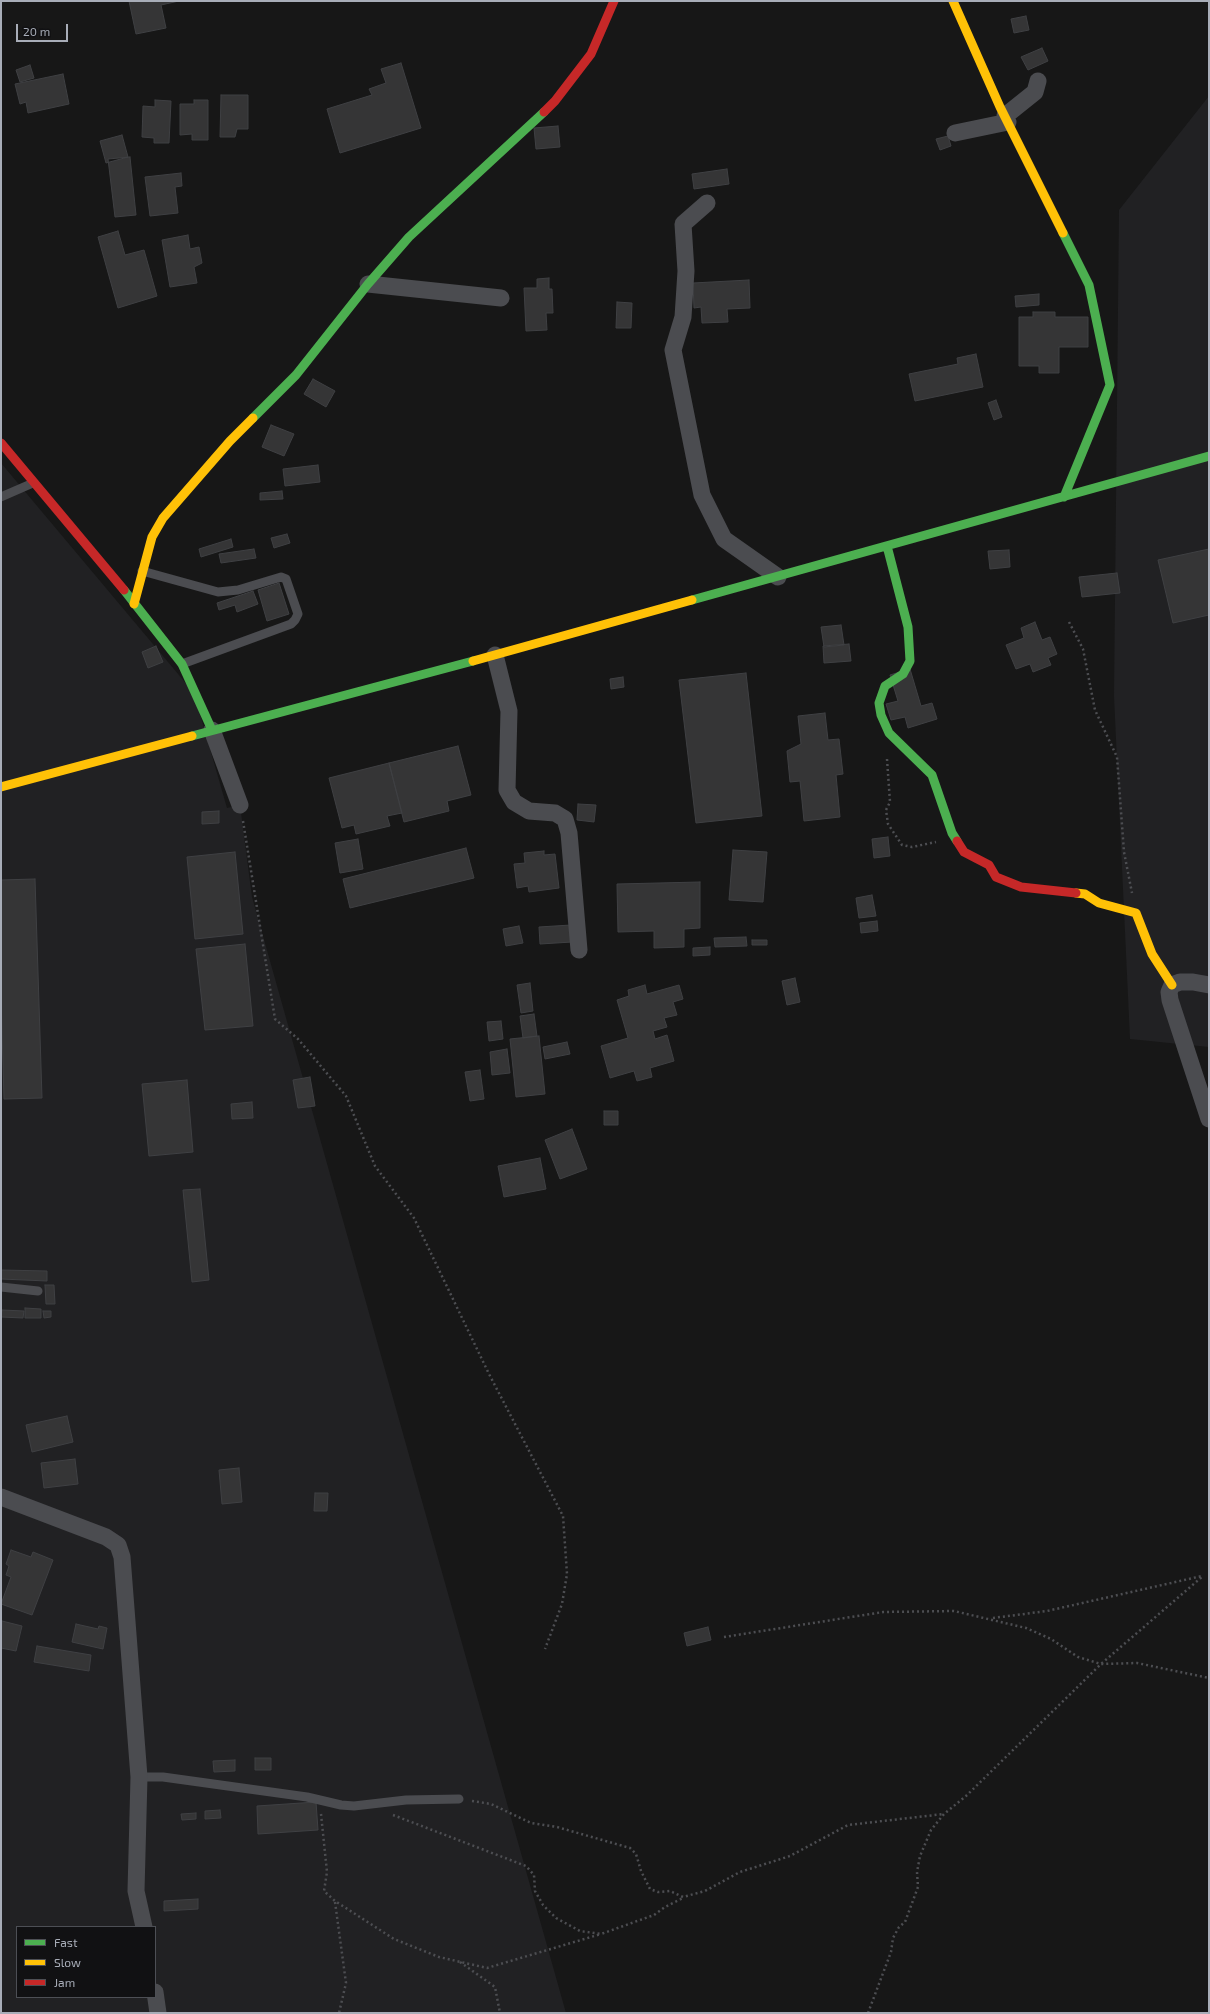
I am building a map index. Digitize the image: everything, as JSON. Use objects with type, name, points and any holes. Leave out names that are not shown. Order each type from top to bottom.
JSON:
[{"type":"main road","points":[[134,604],[152,537],[163,518],[230,441],[296,375],[368,284],[409,237],[555,100],[591,54],[614,1]]},
{"type":"main road","points":[[953,1],[1006,119],[1089,285],[1110,385],[1064,497]]},
{"type":"main road","points":[[1,443],[35,482],[182,664],[212,730]]},
{"type":"main road","points":[[1,787],[495,656],[1209,456]]},
{"type":"main road","points":[[887,546],[908,627],[910,660],[903,674],[885,686],[879,703],[881,715],[889,733],[932,775],[956,838],[964,852],[989,866],[996,877],[1021,887],[1085,894],[1099,903],[1136,913],[1152,954],[1172,985]]},
{"type":"street","points":[[955,133],[1006,119],[1035,92],[1038,81]]},
{"type":"street","points":[[707,202],[683,224],[686,271],[683,317],[673,350],[702,495],[724,539],[778,577]]},
{"type":"street","points":[[368,284],[501,298]]},
{"type":"street","points":[[495,656],[509,711],[507,790],[514,802],[529,811],[556,813],[565,819],[570,833],[579,950]]},
{"type":"street","points":[[212,730],[240,805]]},
{"type":"street","points":[[1209,985],[1180,982],[1172,985],[1169,992],[1170,1000],[1209,1119]]},
{"type":"street","points":[[1,1497],[106,1537],[118,1545],[122,1557],[139,1777],[136,1891],[144,1926]]},
{"type":"street","points":[[156,1998],[158,2013]]},
{"type":"lane","points":[[1,497],[35,482]]},
{"type":"lane","points":[[142,571],[218,592],[238,590],[281,577],[286,579],[298,614],[291,624],[182,664]]},
{"type":"lane","points":[[1,1287],[38,1291]]},
{"type":"lane","points":[[139,1777],[163,1777],[320,1800],[341,1805],[367,1805],[406,1800],[459,1799]]},
{"type":"path","points":[[1069,622],[1083,649],[1095,710],[1117,757],[1124,852],[1136,913]]},
{"type":"path","points":[[889,733],[886,741],[890,802],[886,810],[888,824],[902,846],[912,847],[956,838]]},
{"type":"path","points":[[240,805],[275,1019],[298,1039],[346,1096],[375,1166],[414,1218],[489,1374],[563,1516],[567,1574],[562,1604],[545,1649]]},
{"type":"path","points":[[868,2013],[891,1952],[893,1938],[899,1927],[905,1922],[918,1887],[917,1872],[920,1856],[931,1830],[944,1814],[966,1796],[1101,1664],[1204,1576],[1047,1611],[991,1619]]},
{"type":"path","points":[[724,1637],[883,1612],[954,1611],[1026,1628],[1051,1639],[1078,1656],[1101,1664],[1137,1663],[1209,1678]]},
{"type":"path","points":[[459,1799],[491,1804],[532,1823],[557,1827],[630,1848],[636,1854],[641,1871],[650,1889],[658,1892],[670,1891],[683,1897]]},
{"type":"path","points":[[320,1800],[327,1872],[324,1891],[335,1901],[394,1939],[439,1957],[487,1968],[601,1934],[654,1916],[665,1907],[683,1897],[704,1891],[740,1872],[790,1856],[848,1825],[944,1814]]},
{"type":"path","points":[[367,1805],[526,1866],[534,1875],[535,1891],[543,1905],[556,1918],[580,1931],[601,1934]]},
{"type":"path","points":[[335,1901],[346,1983],[339,2013]]},
{"type":"path","points":[[458,1961],[495,1986],[500,2013]]},
{"type":"shaded area","points":[[1209,96],[1209,1047],[1130,1039],[1114,696],[1119,210]]},
{"type":"shaded area","points":[[1,463],[194,693],[227,808],[240,805],[252,897],[566,2013],[1,2013]]},
{"type":"building","points":[[129,1],[179,1],[161,5],[166,28],[136,34]]},
{"type":"building","points":[[1026,16],[1029,30],[1014,33],[1011,19]]},
{"type":"building","points":[[1042,48],[1048,61],[1028,70],[1021,57]]},
{"type":"building","points":[[401,63],[421,128],[340,153],[327,109],[372,95],[369,89],[386,83],[381,69]]},
{"type":"building","points":[[30,65],[34,78],[20,82],[16,70]]},
{"type":"building","points":[[63,74],[69,104],[28,113],[26,102],[20,104],[15,84]]},
{"type":"building","points":[[221,95],[248,95],[248,129],[237,129],[235,137],[220,137]]},
{"type":"building","points":[[155,100],[171,101],[169,143],[154,143],[154,138],[142,137],[143,106],[155,107]]},
{"type":"building","points":[[194,100],[208,100],[208,140],[192,140],[192,134],[180,135],[180,104],[194,104]]},
{"type":"building","points":[[558,126],[560,147],[536,149],[534,128]]},
{"type":"building","points":[[122,135],[128,157],[106,163],[100,141]]},
{"type":"building","points":[[948,136],[951,146],[940,150],[936,139]]},
{"type":"building","points":[[130,157],[136,215],[115,217],[108,159]]},
{"type":"building","points":[[727,169],[729,184],[694,189],[692,174]]},
{"type":"building","points":[[181,173],[182,186],[175,187],[178,213],[150,216],[145,177]]},
{"type":"building","points":[[118,231],[125,255],[144,250],[157,296],[118,308],[98,237]]},
{"type":"building","points":[[188,235],[190,249],[199,247],[202,263],[194,267],[197,283],[170,287],[162,240]]},
{"type":"building","points":[[549,278],[549,289],[552,289],[553,313],[546,313],[547,330],[526,331],[524,288],[537,288],[537,279]]},
{"type":"building","points":[[749,280],[750,308],[727,309],[728,322],[702,323],[701,307],[694,308],[693,283]]},
{"type":"building","points":[[1039,294],[1039,305],[1016,307],[1015,296]]},
{"type":"building","points":[[617,302],[632,303],[631,328],[616,328]]},
{"type":"building","points":[[1033,312],[1055,312],[1055,317],[1088,317],[1088,347],[1059,347],[1059,373],[1039,373],[1039,366],[1019,366],[1019,317],[1033,317]]},
{"type":"building","points":[[976,354],[983,387],[915,401],[909,374],[958,364],[957,358]]},
{"type":"building","points":[[313,379],[335,391],[326,407],[304,394]]},
{"type":"building","points":[[996,400],[1002,417],[994,420],[988,403]]},
{"type":"building","points":[[271,425],[294,434],[284,456],[262,447]]},
{"type":"building","points":[[318,465],[320,482],[285,486],[283,469]]},
{"type":"building","points":[[282,491],[283,499],[260,500],[260,493]]},
{"type":"building","points":[[287,534],[290,543],[274,548],[271,538]]},
{"type":"building","points":[[231,539],[233,547],[201,557],[199,549]]},
{"type":"building","points":[[254,549],[256,558],[221,563],[219,554]]},
{"type":"building","points":[[1209,549],[1209,615],[1173,623],[1158,560]]},
{"type":"building","points":[[1009,550],[1010,567],[990,569],[988,551]]},
{"type":"building","points":[[1117,573],[1120,593],[1082,597],[1079,577]]},
{"type":"building","points":[[279,583],[289,614],[267,621],[258,590]]},
{"type":"building","points":[[253,591],[258,604],[237,612],[235,605],[219,610],[217,603]]},
{"type":"building","points":[[1035,622],[1042,640],[1050,637],[1057,654],[1048,658],[1051,665],[1033,672],[1030,664],[1016,669],[1006,645],[1024,638],[1021,628]]},
{"type":"building","points":[[841,625],[844,645],[824,647],[821,627]]},
{"type":"building","points":[[849,644],[851,661],[824,663],[823,646]]},
{"type":"building","points":[[156,646],[163,662],[148,668],[142,652]]},
{"type":"building","points":[[910,669],[921,706],[932,703],[937,719],[908,728],[905,717],[891,720],[886,704],[898,701],[890,675]]},
{"type":"building","points":[[746,673],[762,816],[696,823],[679,680]]},
{"type":"building","points":[[623,677],[624,687],[611,689],[610,679]]},
{"type":"building","points":[[825,713],[828,740],[839,739],[843,774],[836,775],[840,817],[804,821],[800,781],[790,782],[787,751],[801,744],[798,716]]},
{"type":"building","points":[[458,746],[471,795],[447,801],[449,811],[404,822],[389,763]]},
{"type":"building","points":[[389,763],[402,813],[387,816],[390,826],[356,834],[354,825],[342,828],[329,778]]},
{"type":"building","points":[[578,804],[596,805],[594,822],[577,820]]},
{"type":"building","points":[[219,811],[219,823],[202,824],[202,812]]},
{"type":"building","points":[[888,837],[890,856],[874,858],[872,839]]},
{"type":"building","points":[[358,839],[363,869],[340,873],[335,843]]},
{"type":"building","points":[[466,848],[474,878],[350,908],[343,879]]},
{"type":"building","points":[[733,850],[767,852],[763,902],[729,900]]},
{"type":"building","points":[[544,851],[544,855],[555,854],[559,888],[529,892],[528,886],[517,888],[514,864],[525,863],[524,853]]},
{"type":"building","points":[[235,852],[243,934],[195,939],[187,857]]},
{"type":"building","points":[[35,879],[42,1098],[4,1099],[1,995],[1,880]]},
{"type":"building","points":[[700,882],[700,928],[684,929],[684,947],[654,948],[654,931],[618,932],[617,884]]},
{"type":"building","points":[[872,895],[876,916],[859,918],[856,898]]},
{"type":"building","points":[[877,921],[878,931],[861,933],[860,923]]},
{"type":"building","points":[[571,925],[572,942],[540,944],[539,927]]},
{"type":"building","points":[[519,926],[523,943],[506,946],[503,929]]},
{"type":"building","points":[[746,937],[747,946],[715,947],[714,938]]},
{"type":"building","points":[[752,940],[767,940],[767,945],[752,945]]},
{"type":"building","points":[[245,944],[253,1026],[205,1030],[196,949]]},
{"type":"building","points":[[710,947],[710,955],[693,956],[693,948]]},
{"type":"building","points":[[795,978],[800,1002],[787,1005],[782,981]]},
{"type":"building","points":[[530,983],[533,1011],[521,1013],[517,985]]},
{"type":"building","points":[[645,985],[647,994],[679,985],[683,999],[673,1002],[677,1015],[664,1018],[667,1027],[653,1031],[655,1039],[667,1035],[674,1061],[650,1068],[652,1077],[637,1081],[634,1071],[610,1078],[601,1046],[628,1038],[617,1000],[629,996],[628,990]]},
{"type":"building","points":[[534,1014],[537,1036],[523,1038],[520,1016]]},
{"type":"building","points":[[501,1021],[503,1039],[489,1041],[487,1022]]},
{"type":"building","points":[[539,1036],[545,1094],[516,1097],[510,1039]]},
{"type":"building","points":[[567,1042],[570,1054],[545,1059],[543,1047]]},
{"type":"building","points":[[507,1049],[510,1073],[492,1075],[490,1052]]},
{"type":"building","points":[[480,1070],[484,1099],[470,1101],[465,1072]]},
{"type":"building","points":[[310,1077],[315,1106],[298,1108],[293,1080]]},
{"type":"building","points":[[187,1080],[193,1152],[149,1156],[142,1084]]},
{"type":"building","points":[[252,1102],[253,1118],[232,1119],[231,1104]]},
{"type":"building","points":[[604,1111],[618,1111],[618,1125],[604,1125]]},
{"type":"building","points":[[572,1129],[587,1169],[560,1179],[545,1140]]},
{"type":"building","points":[[540,1158],[546,1189],[504,1197],[498,1166]]},
{"type":"building","points":[[200,1189],[209,1280],[192,1282],[183,1190]]},
{"type":"building","points":[[1,1270],[47,1271],[47,1281],[1,1279]]},
{"type":"building","points":[[45,1285],[54,1285],[55,1304],[46,1304]]},
{"type":"building","points":[[25,1308],[41,1309],[41,1318],[25,1318]]},
{"type":"building","points":[[2,1310],[24,1311],[23,1318],[1,1317]]},
{"type":"building","points":[[43,1311],[51,1311],[51,1317],[44,1318]]},
{"type":"building","points":[[67,1416],[73,1442],[32,1452],[26,1425]]},
{"type":"building","points":[[75,1459],[78,1484],[44,1488],[41,1463]]},
{"type":"building","points":[[239,1468],[242,1502],[222,1504],[219,1470]]},
{"type":"building","points":[[315,1493],[328,1493],[327,1511],[314,1511]]},
{"type":"building","points":[[11,1550],[31,1557],[33,1552],[53,1560],[32,1615],[1,1604],[11,1577],[6,1575],[9,1566],[6,1564]]},
{"type":"building","points":[[2,1621],[22,1626],[16,1651],[1,1648]]},
{"type":"building","points":[[76,1624],[98,1629],[99,1626],[107,1628],[103,1649],[72,1642]]},
{"type":"building","points":[[708,1627],[711,1640],[687,1646],[684,1633]]},
{"type":"building","points":[[37,1646],[91,1655],[89,1671],[34,1662]]},
{"type":"building","points":[[255,1758],[271,1758],[271,1770],[255,1770]]},
{"type":"building","points":[[235,1760],[235,1771],[214,1772],[213,1761]]},
{"type":"building","points":[[316,1802],[318,1830],[258,1834],[257,1806]]},
{"type":"building","points":[[220,1810],[221,1818],[205,1819],[205,1811]]},
{"type":"building","points":[[196,1813],[196,1819],[182,1820],[181,1814]]},
{"type":"building","points":[[198,1899],[198,1909],[164,1911],[164,1901]]},
{"type":"traffic: fast","points":[[253,418],[296,375],[368,284],[409,237],[544,112]]},
{"type":"traffic: fast","points":[[1063,233],[1089,285],[1110,385],[1064,497]]},
{"type":"traffic: fast","points":[[692,600],[1209,456]]},
{"type":"traffic: fast","points":[[887,546],[908,627],[910,661],[903,674],[885,686],[879,703],[881,715],[889,733],[932,775],[952,833],[957,841]]},
{"type":"traffic: fast","points":[[124,590],[182,664],[212,730]]},
{"type":"traffic: fast","points":[[192,736],[473,661]]},
{"type":"traffic: slow","points":[[953,1],[1000,107],[1063,233]]},
{"type":"traffic: slow","points":[[134,604],[152,537],[163,518],[230,441],[253,418]]},
{"type":"traffic: slow","points":[[473,661],[692,600]]},
{"type":"traffic: slow","points":[[1,787],[192,736]]},
{"type":"traffic: slow","points":[[1076,893],[1085,894],[1099,903],[1136,913],[1152,954],[1172,985]]},
{"type":"traffic: jam","points":[[544,112],[555,101],[591,54],[614,1]]},
{"type":"traffic: jam","points":[[1,443],[124,590]]},
{"type":"traffic: jam","points":[[957,841],[964,852],[989,865],[996,877],[1021,887],[1076,893]]}]
